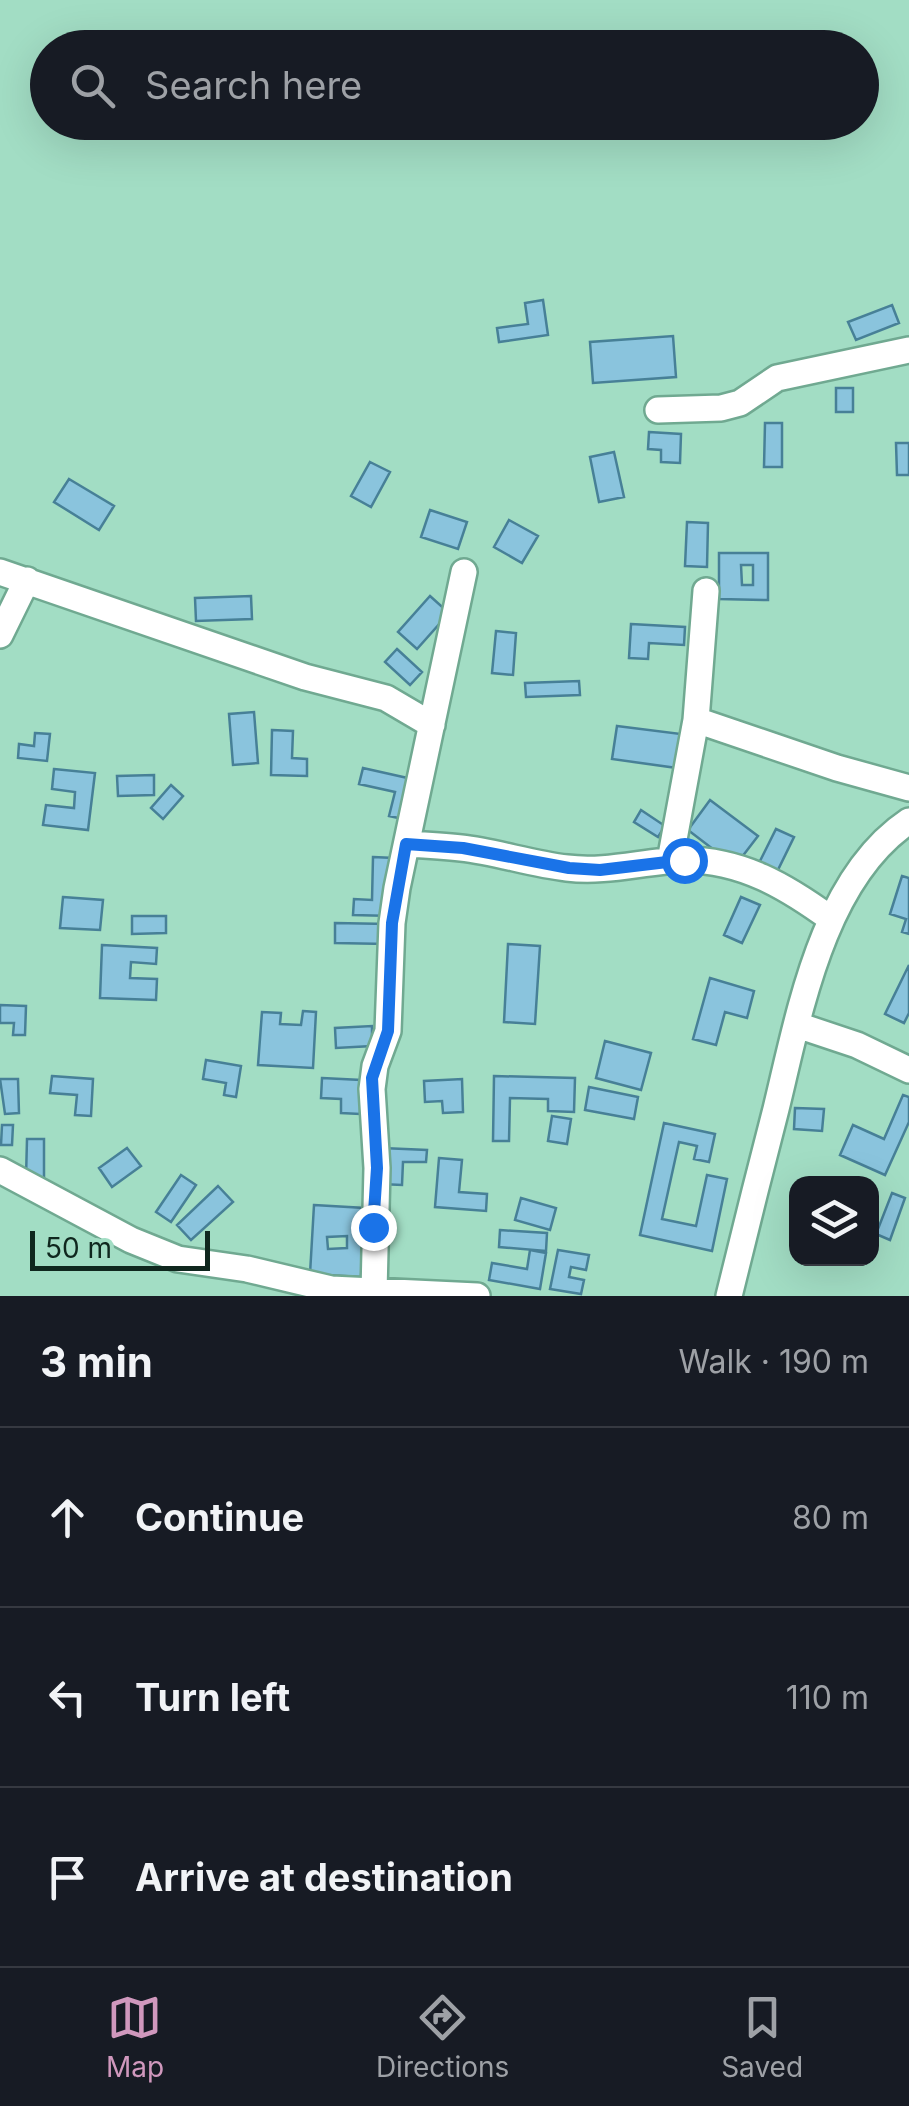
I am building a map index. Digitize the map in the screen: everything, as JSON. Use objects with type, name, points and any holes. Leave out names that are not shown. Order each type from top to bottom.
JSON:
[{"type":"street","points":[[658,410],[721,408],[740,403],[789,374],[909,350]]},
{"type":"street","points":[[0,572],[306,678],[386,698],[432,725]]},
{"type":"street","points":[[374,1292],[377,1168],[372,1078],[388,1031],[392,923],[406,844],[464,572]]},
{"type":"street","points":[[0,634],[28,580]]},
{"type":"street","points":[[670,862],[696,720],[706,591]]},
{"type":"street","points":[[696,720],[909,788]]},
{"type":"street","points":[[729,1296],[796,1025],[831,920],[868,860],[909,822]]},
{"type":"street","points":[[406,844],[463,848],[600,870],[704,862],[786,887],[831,920]]},
{"type":"street","points":[[796,1025],[857,1044],[909,1070]]},
{"type":"street","points":[[0,1170],[131,1240],[178,1258],[248,1269],[331,1289],[476,1296]]},
{"type":"building","points":[[543,300],[548,335],[499,342],[497,328],[528,324],[525,303]]},
{"type":"building","points":[[892,305],[899,323],[856,340],[848,322]]},
{"type":"building","points":[[673,336],[676,377],[593,383],[590,342]]},
{"type":"building","points":[[836,388],[853,388],[853,412],[836,412]]},
{"type":"building","points":[[765,423],[782,423],[782,467],[764,467]]},
{"type":"building","points":[[649,432],[681,434],[680,463],[661,462],[661,450],[648,449]]},
{"type":"building","points":[[896,443],[909,443],[909,475],[897,475]]},
{"type":"building","points":[[614,452],[624,497],[599,502],[590,457]]},
{"type":"building","points":[[370,462],[390,472],[371,507],[351,496]]},
{"type":"building","points":[[69,479],[114,506],[99,530],[54,502]]},
{"type":"building","points":[[430,510],[467,522],[458,549],[421,537]]},
{"type":"building","points":[[509,520],[538,536],[522,563],[494,547]]},
{"type":"building","points":[[687,522],[708,523],[707,567],[685,566]]},
{"type":"building","points":[[719,553],[768,553],[768,600],[719,599]],"holes":[[[741,565],[753,565],[753,585],[742,585]]]},
{"type":"building","points":[[251,596],[252,619],[196,621],[195,598]]},
{"type":"building","points":[[430,596],[449,613],[417,649],[398,632]]},
{"type":"building","points":[[631,624],[685,627],[684,645],[649,643],[648,659],[629,658]]},
{"type":"building","points":[[496,631],[516,633],[513,675],[492,673]]},
{"type":"building","points":[[397,649],[422,672],[410,685],[385,662]]},
{"type":"building","points":[[579,681],[580,695],[526,697],[525,683]]},
{"type":"building","points":[[254,712],[258,763],[233,765],[229,714]]},
{"type":"building","points":[[617,726],[681,734],[677,768],[612,759]]},
{"type":"building","points":[[272,730],[293,731],[292,758],[307,759],[307,776],[271,775]]},
{"type":"building","points":[[35,733],[50,734],[47,761],[18,758],[19,744],[34,746]]},
{"type":"building","points":[[363,768],[412,779],[403,819],[389,816],[395,792],[359,784]]},
{"type":"building","points":[[54,769],[95,773],[88,830],[43,825],[46,805],[74,808],[75,792],[52,789]]},
{"type":"building","points":[[154,775],[154,795],[118,796],[117,776]]},
{"type":"building","points":[[171,785],[183,796],[163,819],[151,808]]},
{"type":"building","points":[[710,800],[758,836],[735,866],[688,830]]},
{"type":"building","points":[[641,810],[665,826],[658,837],[634,822]]},
{"type":"building","points":[[776,829],[794,837],[773,880],[755,871]]},
{"type":"building","points":[[373,857],[394,858],[392,916],[353,915],[354,899],[372,900]]},
{"type":"building","points":[[902,876],[909,878],[909,934],[902,932],[906,919],[890,914]]},
{"type":"building","points":[[63,897],[103,900],[100,930],[60,928]]},
{"type":"building","points":[[741,897],[760,905],[742,943],[724,935]]},
{"type":"building","points":[[132,916],[166,916],[166,933],[132,934]]},
{"type":"building","points":[[335,923],[388,924],[387,944],[335,943]]},
{"type":"building","points":[[508,944],[540,946],[535,1024],[504,1022]]},
{"type":"building","points":[[102,945],[157,948],[156,964],[131,962],[130,978],[157,979],[156,1000],[100,998]]},
{"type":"building","points":[[909,965],[909,1013],[904,1023],[885,1014]]},
{"type":"building","points":[[710,978],[754,991],[747,1018],[725,1012],[716,1045],[693,1039]]},
{"type":"building","points":[[0,1005],[26,1006],[25,1035],[13,1035],[14,1023],[0,1023]]},
{"type":"building","points":[[303,1011],[316,1012],[313,1068],[258,1065],[262,1012],[281,1013],[280,1024],[301,1025]]},
{"type":"building","points":[[372,1026],[372,1046],[336,1048],[335,1028]]},
{"type":"building","points":[[605,1041],[651,1053],[641,1090],[596,1078]]},
{"type":"building","points":[[206,1060],[241,1066],[236,1097],[224,1095],[226,1083],[203,1079]]},
{"type":"building","points":[[52,1076],[93,1079],[91,1116],[75,1115],[77,1095],[50,1093]]},
{"type":"building","points":[[494,1076],[575,1078],[574,1112],[548,1111],[548,1099],[510,1098],[509,1141],[493,1141]]},
{"type":"building","points":[[322,1078],[361,1080],[360,1114],[341,1113],[341,1099],[321,1098]]},
{"type":"building","points":[[0,1079],[18,1079],[19,1113],[5,1114]]},
{"type":"building","points":[[462,1079],[463,1112],[443,1113],[442,1101],[425,1102],[424,1081]]},
{"type":"building","points":[[589,1087],[638,1097],[634,1119],[585,1110]]},
{"type":"building","points":[[903,1095],[909,1097],[909,1122],[885,1175],[840,1155],[853,1125],[884,1139]]},
{"type":"building","points":[[795,1108],[824,1109],[822,1131],[794,1129]]},
{"type":"building","points":[[552,1116],[571,1119],[567,1144],[548,1141]]},
{"type":"building","points":[[664,1123],[715,1134],[709,1162],[694,1159],[697,1146],[679,1142],[662,1219],[696,1226],[707,1175],[727,1179],[712,1251],[640,1235]]},
{"type":"building","points":[[2,1125],[13,1125],[12,1145],[1,1145]]},
{"type":"building","points":[[27,1139],[44,1139],[44,1178],[26,1178]]},
{"type":"building","points":[[127,1148],[141,1166],[112,1187],[99,1168]]},
{"type":"building","points":[[382,1148],[427,1150],[426,1162],[403,1162],[402,1185],[381,1184]]},
{"type":"building","points":[[439,1158],[462,1160],[459,1192],[487,1194],[486,1211],[435,1207]]},
{"type":"building","points":[[181,1175],[196,1185],[171,1222],[156,1212]]},
{"type":"building","points":[[218,1186],[233,1202],[191,1240],[177,1225]]},
{"type":"building","points":[[892,1193],[905,1198],[890,1240],[879,1235]]},
{"type":"building","points":[[521,1198],[556,1208],[550,1230],[515,1220]]},
{"type":"building","points":[[314,1205],[365,1208],[361,1277],[310,1274]],"holes":[[[347,1236],[347,1248],[328,1249],[327,1237]]]},
{"type":"building","points":[[500,1230],[547,1233],[546,1251],[499,1247]]},
{"type":"building","points":[[530,1250],[546,1253],[540,1289],[489,1280],[492,1263],[527,1269]]},
{"type":"building","points":[[558,1250],[589,1255],[586,1270],[571,1267],[569,1277],[584,1280],[581,1294],[550,1289]]},
{"type":"route","points":[[373,1227],[377,1168],[372,1078],[388,1031],[392,923],[406,844],[463,848],[531,862],[600,870],[684,860]]}]
